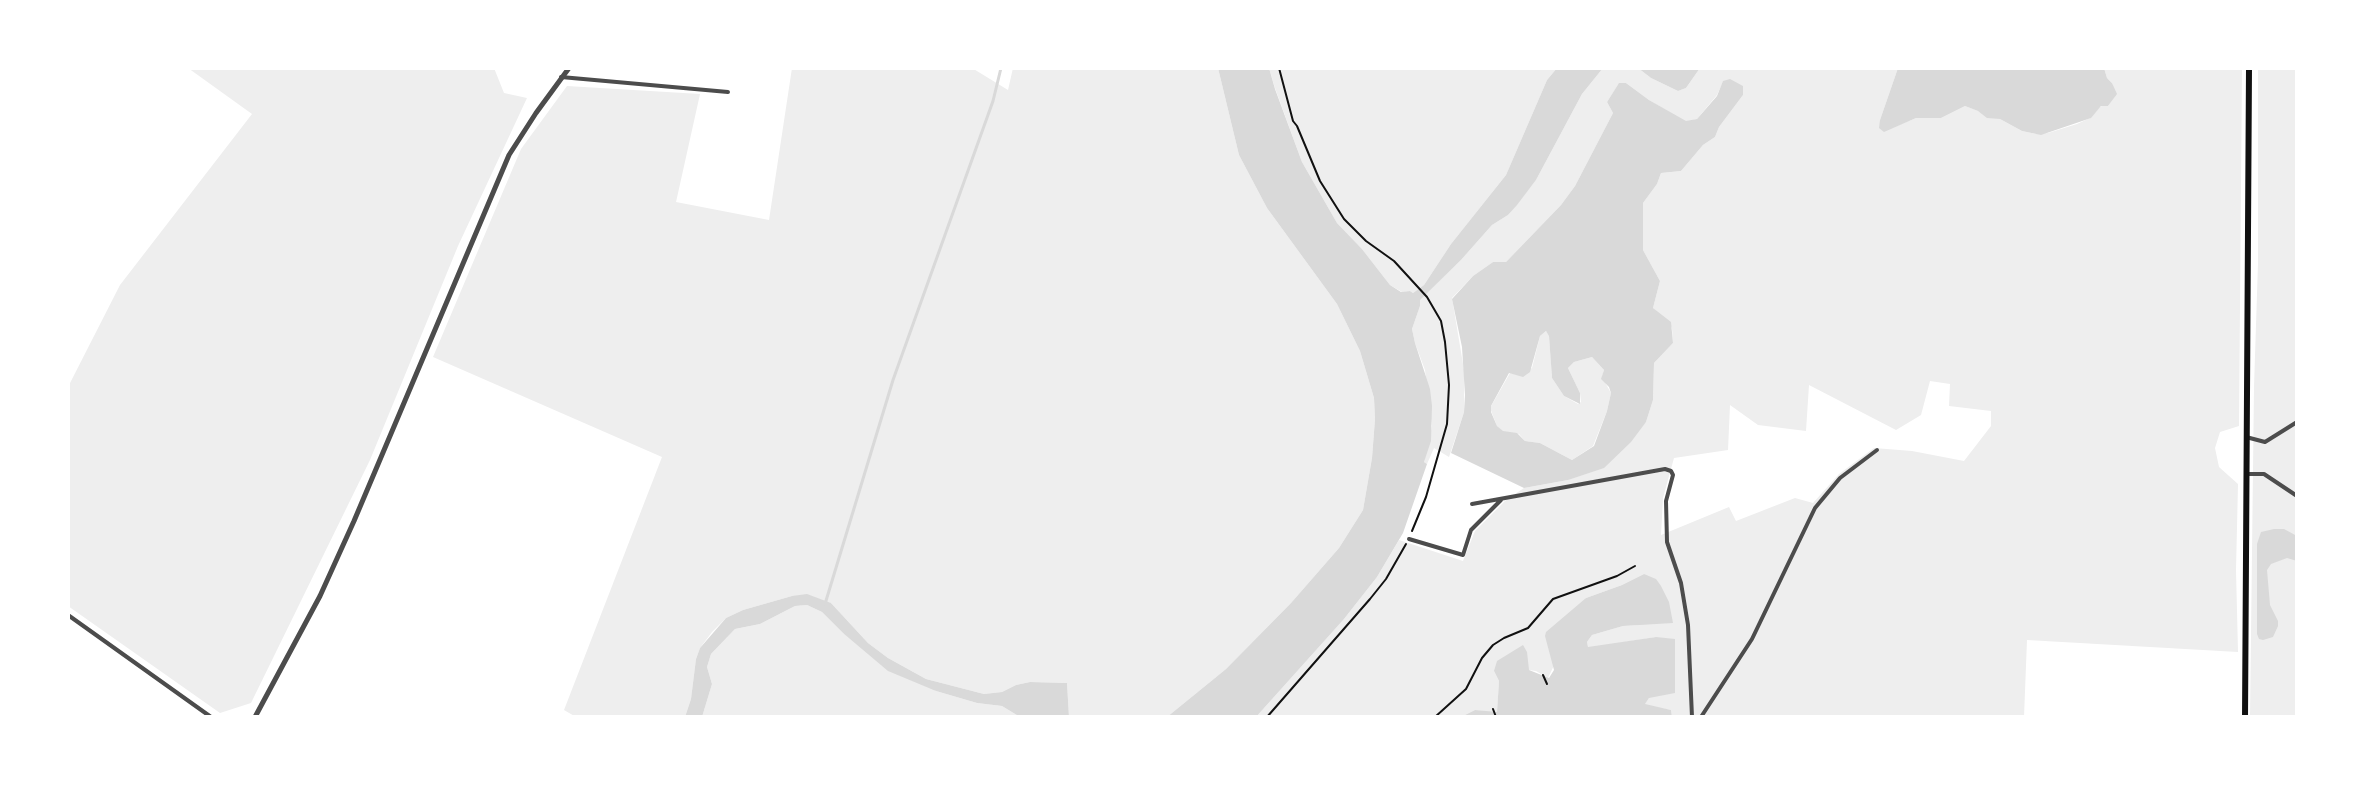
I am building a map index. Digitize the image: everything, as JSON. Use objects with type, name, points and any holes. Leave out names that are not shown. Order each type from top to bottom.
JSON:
[{"type":"main road","points":[[2245,717],[2249,68]]},
{"type":"street","points":[[256,717],[320,596],[354,521],[509,155],[569,68]]},
{"type":"street","points":[[561,77],[728,92]]},
{"type":"street","points":[[2246,437],[2265,442],[2297,422]]},
{"type":"street","points":[[1701,717],[1752,639],[1815,508],[1840,478],[1877,450]]},
{"type":"street","points":[[1472,504],[1665,469],[1671,471],[1673,475],[1666,501],[1666,535],[1681,583],[1688,625],[1692,717]]},
{"type":"street","points":[[2247,474],[2264,474],[2297,496]]},
{"type":"street","points":[[1409,539],[1463,555],[1471,530],[1502,498]]},
{"type":"street","points":[[68,615],[211,717]]},
{"type":"path","points":[[1267,717],[1386,579],[1409,539],[1426,497],[1447,424],[1449,385],[1445,342],[1437,313],[1427,297],[1394,261],[1366,241],[1344,219],[1320,181],[1293,121],[1279,68]]},
{"type":"path","points":[[1435,717],[1466,689],[1482,658],[1493,645],[1528,628],[1553,599],[1617,576],[1635,566]]},
{"type":"path","points":[[1543,675],[1547,684]]},
{"type":"path","points":[[1493,709],[1496,717]]},
{"type":"shaded area","points":[[188,68],[494,68],[504,93],[527,98],[458,246],[370,460],[251,703],[220,713],[68,606],[68,387],[120,285],[252,114]]},
{"type":"shaded area","points":[[792,68],[972,68],[1008,90],[1013,68],[1218,68],[1239,155],[1267,208],[1337,304],[1360,351],[1374,398],[1372,458],[1363,510],[1339,548],[1291,603],[1226,669],[1167,717],[1069,717],[1067,683],[1030,682],[1002,692],[984,694],[926,679],[868,643],[831,603],[792,596],[743,610],[726,618],[712,632],[696,659],[691,699],[685,717],[576,717],[564,710],[662,457],[433,357],[521,149],[567,86],[700,94],[676,202],[769,220]]},
{"type":"shaded area","points":[[1218,68],[1269,68],[1302,162],[1337,223],[1390,285],[1401,292],[1413,293],[1424,285],[1451,244],[1506,175],[1547,80],[1557,68],[1603,68],[1582,94],[1536,180],[1517,205],[1492,225],[1420,300],[1412,329],[1430,389],[1431,441],[1424,462],[1427,464],[1403,533],[1377,577],[1344,619],[1256,717],[1167,717],[1226,669],[1291,603],[1339,548],[1363,510],[1372,458],[1374,398],[1360,351],[1337,304],[1267,208],[1239,155]]},
{"type":"shaded area","points":[[1269,68],[1557,68],[1547,80],[1506,175],[1451,244],[1424,285],[1413,293],[1402,292],[1390,285],[1337,223],[1302,162]]},
{"type":"shaded area","points":[[1603,68],[1638,68],[1678,91],[1686,88],[1700,68],[1898,68],[1880,120],[1884,131],[1916,118],[1941,118],[1965,106],[2036,134],[2077,124],[2090,118],[2103,105],[2108,106],[2115,96],[2104,68],[2242,68],[2239,426],[2220,432],[2215,448],[2219,467],[2238,484],[2238,652],[2027,640],[2024,717],[1672,717],[1671,710],[1644,705],[1649,698],[1656,637],[1588,648],[1587,642],[1592,635],[1639,625],[1644,574],[1586,598],[1548,678],[1529,670],[1494,671],[1499,681],[1497,713],[1475,710],[1461,717],[1256,717],[1344,619],[1377,577],[1399,540],[1463,561],[1475,531],[1506,500],[1524,488],[1568,480],[1646,422],[1653,400],[1654,363],[1673,343],[1672,328],[1653,308],[1660,281],[1643,250],[1643,203],[1661,173],[1681,171],[1703,145],[1715,137],[1743,95],[1743,86],[1723,82],[1717,95],[1697,119],[1686,122],[1626,83],[1618,85],[1607,102],[1613,113],[1575,186],[1561,205],[1506,262],[1493,262],[1473,276],[1452,298],[1464,370],[1464,412],[1449,457],[1434,448],[1427,464],[1424,462],[1432,426],[1425,370],[1412,329],[1419,300],[1492,225],[1508,215],[1536,180],[1582,94]],"holes":[[[1930,381],[1950,384],[1949,406],[1991,411],[1991,426],[1964,461],[1912,451],[1874,448],[1839,474],[1813,503],[1795,498],[1736,521],[1729,507],[1661,535],[1663,498],[1674,458],[1728,450],[1730,405],[1758,425],[1806,431],[1809,385],[1896,430],[1921,415]]]},
{"type":"shaded area","points":[[1638,68],[1700,68],[1686,88],[1678,91]]},
{"type":"shaded area","points":[[1898,68],[2104,68],[2117,94],[2108,106],[2101,106],[2091,118],[2041,135],[2022,131],[2000,119],[1987,118],[1965,106],[1941,118],[1916,118],[1884,132],[1879,128],[1880,120]]},
{"type":"shaded area","points":[[2258,68],[2297,68],[2297,717],[2250,717],[2258,263]]},
{"type":"shaded area","points":[[1730,79],[1743,86],[1743,95],[1715,137],[1703,145],[1681,171],[1661,173],[1643,203],[1643,250],[1660,281],[1653,308],[1671,322],[1673,343],[1654,363],[1653,400],[1646,422],[1631,442],[1604,468],[1568,480],[1524,488],[1451,453],[1464,412],[1465,395],[1462,347],[1452,299],[1473,276],[1493,262],[1506,262],[1561,205],[1575,186],[1613,113],[1607,102],[1619,83],[1626,83],[1686,121],[1697,119],[1717,96],[1723,81]],"holes":[[[1546,331],[1552,378],[1564,396],[1580,404],[1580,393],[1568,368],[1574,362],[1592,357],[1604,370],[1601,379],[1611,393],[1594,446],[1572,460],[1540,443],[1525,441],[1517,433],[1503,431],[1497,426],[1491,412],[1491,406],[1509,373],[1523,377],[1530,372],[1540,336]]]},
{"type":"shaded area","points":[[1546,331],[1549,335],[1552,378],[1564,396],[1578,404],[1581,402],[1568,368],[1574,362],[1592,357],[1604,370],[1602,377],[1611,393],[1593,446],[1572,460],[1540,443],[1525,441],[1519,434],[1503,432],[1497,426],[1490,408],[1510,373],[1518,375],[1532,368],[1540,336]]},
{"type":"shaded area","points":[[2284,529],[2297,536],[2297,561],[2287,558],[2271,564],[2267,570],[2270,605],[2278,626],[2273,637],[2263,640],[2257,634],[2257,544],[2261,532]]},
{"type":"shaded area","points":[[1644,574],[1656,579],[1661,586],[1669,602],[1673,623],[1623,626],[1592,635],[1587,642],[1588,647],[1656,637],[1675,639],[1675,693],[1649,698],[1645,704],[1671,710],[1672,717],[1461,717],[1475,710],[1497,712],[1499,681],[1494,671],[1497,661],[1523,645],[1529,670],[1549,678],[1554,670],[1546,632],[1586,598]]},
{"type":"shaded area","points":[[807,594],[831,603],[868,643],[926,679],[984,694],[1002,692],[1030,682],[1067,683],[1069,717],[1020,717],[1002,706],[977,703],[936,691],[888,671],[822,612],[807,605],[795,606],[760,624],[735,629],[711,654],[707,667],[712,684],[702,717],[685,717],[700,648],[726,618],[743,610]]},
{"type":"shaded area","points":[[807,605],[822,612],[843,633],[936,691],[977,703],[1002,706],[1020,717],[702,717],[712,684],[707,667],[711,654],[735,629],[760,624],[795,606]]},
{"type":"waterway","points":[[825,604],[893,380],[993,101],[1001,68]]}]
